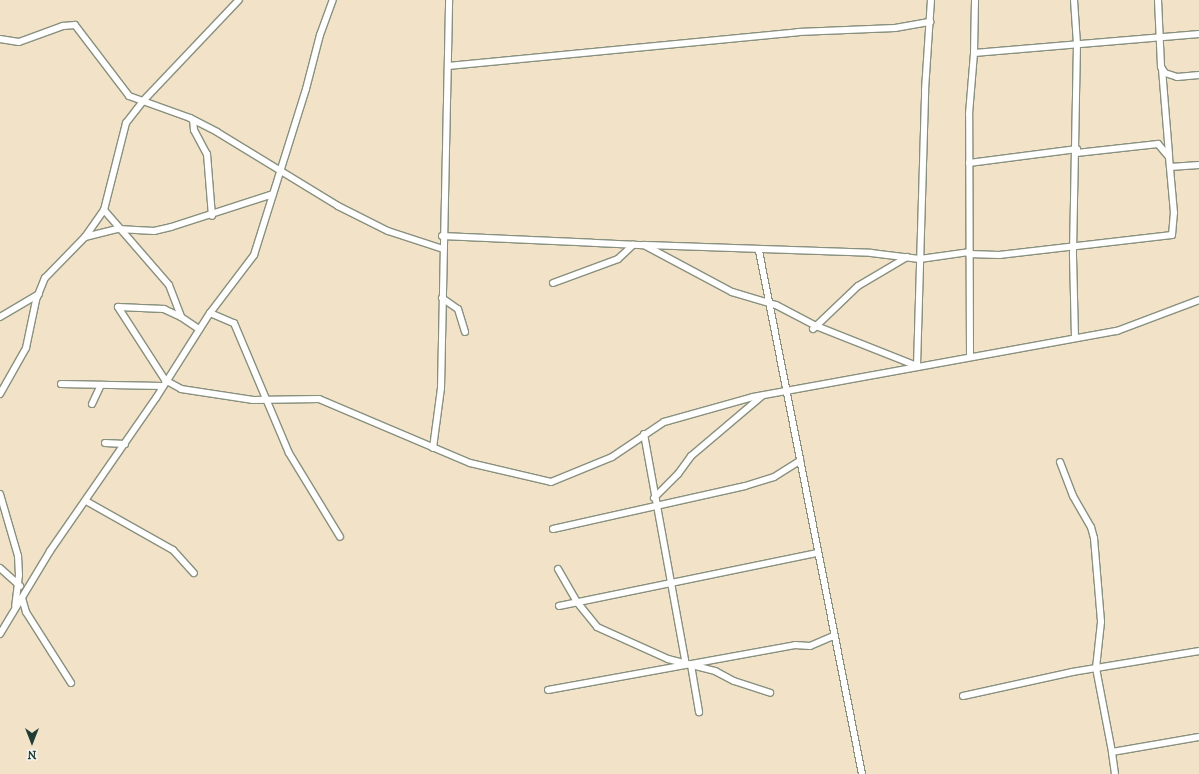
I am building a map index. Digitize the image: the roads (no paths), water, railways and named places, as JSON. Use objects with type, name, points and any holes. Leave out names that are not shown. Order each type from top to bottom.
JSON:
[{"type":"street","points":[[0,394],[26,348],[44,278],[85,237],[104,210],[126,123],[143,101],[239,0]]},
{"type":"street","points":[[0,634],[14,607],[22,598],[125,444],[165,380],[210,313],[254,255],[274,194],[312,60],[333,0]]},
{"type":"street","points":[[433,448],[441,388],[442,236],[449,0]]},
{"type":"street","points":[[917,366],[925,90],[931,0]]},
{"type":"street","points":[[970,356],[969,114],[974,53],[975,0]]},
{"type":"street","points":[[1074,0],[1077,44],[1074,245],[1075,338]]},
{"type":"street","points":[[442,236],[759,251],[871,253],[920,259],[969,253],[999,255],[1172,234],[1174,213],[1161,67],[1158,0]]},
{"type":"street","points":[[448,66],[798,32],[895,28],[930,22]]},
{"type":"street","points":[[0,39],[19,42],[63,26],[75,25],[120,87],[129,96],[193,120],[280,173],[338,206],[388,231],[443,249]]},
{"type":"street","points":[[974,53],[1197,35]]},
{"type":"street","points":[[1161,67],[1165,73],[1176,77],[1199,75]]},
{"type":"street","points":[[193,120],[194,130],[207,154],[212,216]]},
{"type":"street","points":[[969,164],[1076,151],[1158,144],[1167,133]]},
{"type":"street","points":[[1158,144],[1169,157]]},
{"type":"street","points":[[1170,167],[1199,165]]},
{"type":"street","points":[[85,237],[118,229],[154,231],[212,216],[274,194]]},
{"type":"street","points":[[104,210],[118,229],[169,285],[181,317]]},
{"type":"street","points":[[553,283],[618,259],[633,245]]},
{"type":"street","points":[[644,245],[732,292],[770,303],[814,328],[917,366]]},
{"type":"street","points":[[759,251],[862,774]]},
{"type":"street","points":[[814,328],[858,286],[907,257]]},
{"type":"street","points":[[0,317],[39,294]]},
{"type":"street","points":[[442,298],[458,309],[465,332]]},
{"type":"street","points":[[199,330],[181,317],[164,309],[118,307],[165,380],[188,391],[267,401],[318,399],[433,448],[470,462],[551,482],[612,457],[644,434],[664,422],[763,395],[970,356],[1117,331],[1199,300]]},
{"type":"street","points":[[210,313],[234,323],[289,453],[340,537]]},
{"type":"street","points":[[61,384],[162,386]]},
{"type":"street","points":[[92,404],[101,385]]},
{"type":"street","points":[[654,498],[678,474],[691,456],[763,395]]},
{"type":"street","points":[[644,434],[654,498],[699,712]]},
{"type":"street","points":[[105,443],[125,444]]},
{"type":"street","points":[[553,529],[745,486],[774,477],[800,461]]},
{"type":"street","points":[[1060,462],[1073,496],[1091,527],[1094,538],[1101,622],[1096,668],[1115,774]]},
{"type":"street","points":[[0,494],[18,556],[18,584],[14,607]]},
{"type":"street","points":[[86,501],[173,550],[194,573]]},
{"type":"street","points":[[559,606],[818,553]]},
{"type":"street","points":[[0,568],[26,590]]},
{"type":"street","points":[[558,569],[577,602],[597,627],[668,659],[715,671],[734,681],[770,693]]},
{"type":"street","points":[[22,598],[26,612],[71,683]]},
{"type":"street","points":[[548,690],[795,645],[810,646],[834,636]]},
{"type":"street","points":[[963,696],[1096,668],[1199,651]]},
{"type":"street","points":[[1192,652],[1199,655]]},
{"type":"street","points":[[1112,752],[1199,737]]}]
